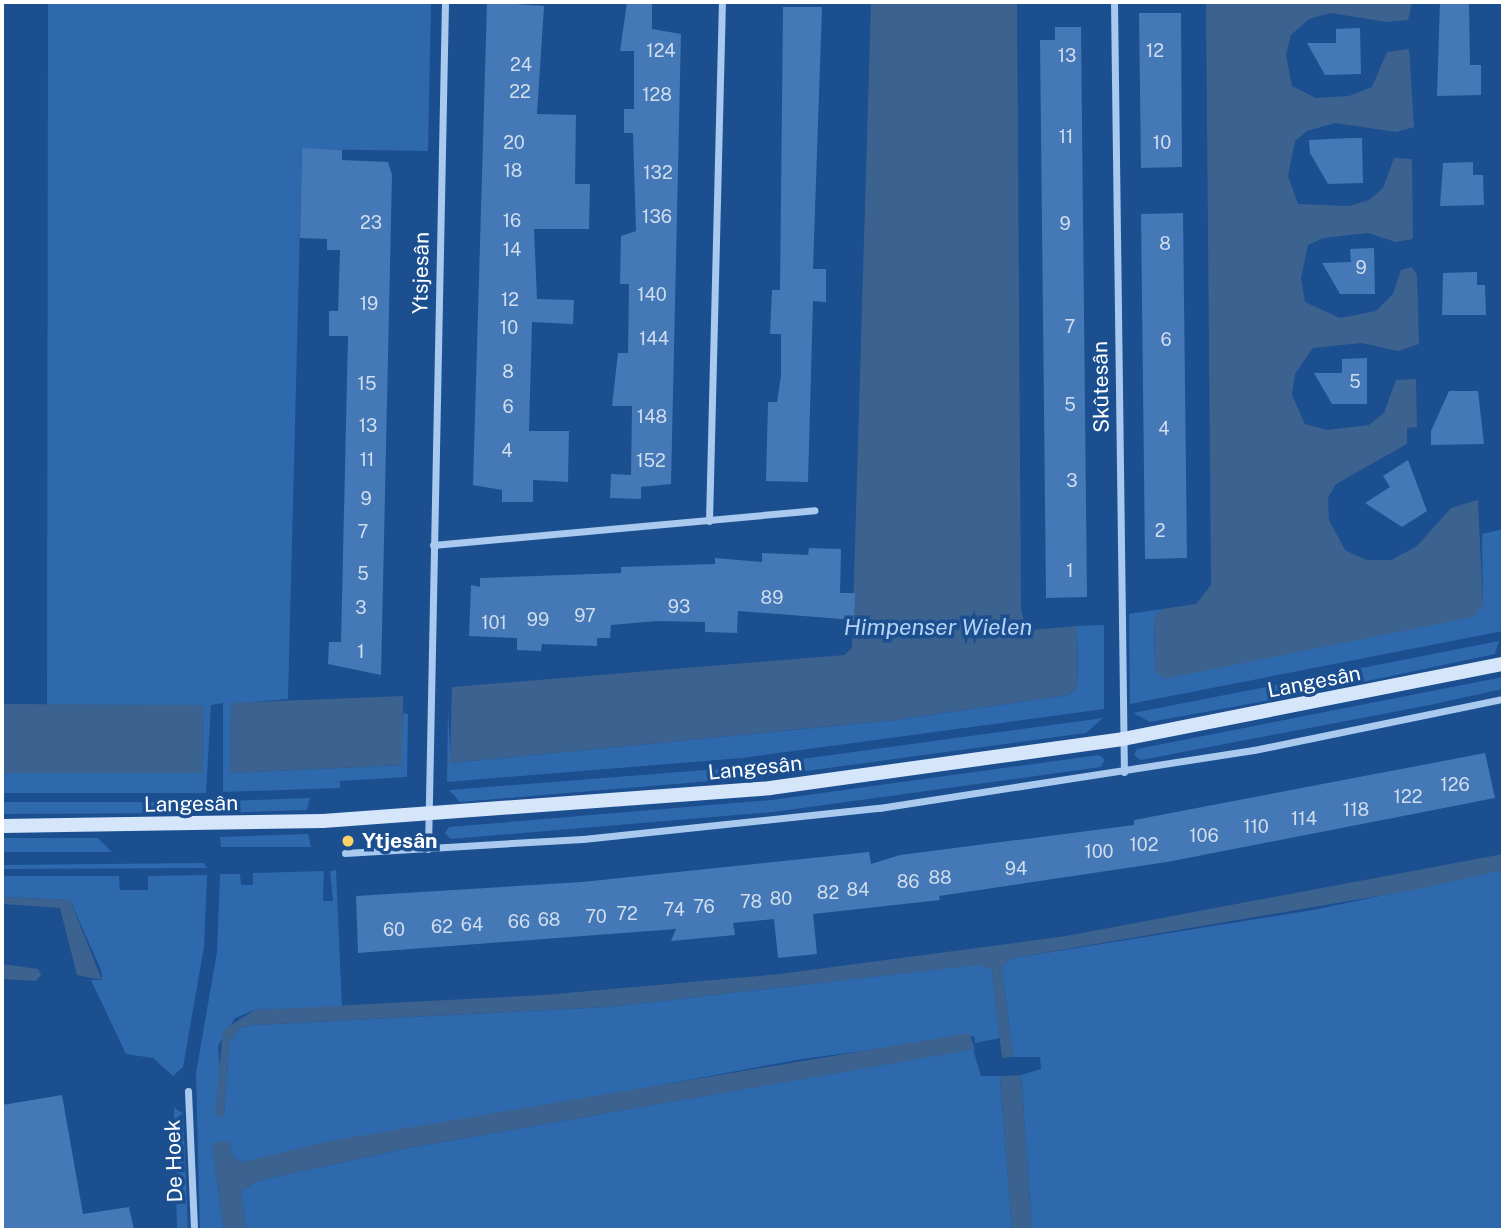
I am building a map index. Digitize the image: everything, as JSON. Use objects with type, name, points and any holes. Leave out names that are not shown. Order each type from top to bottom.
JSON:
[{"type":"street","name":"Ytsjesân","points":[[428,849],[445,2]]},
{"type":"street","points":[[709,521],[722,2]]},
{"type":"street","name":"Skûtesân","points":[[1114,2],[1124,772]]},
{"type":"street","points":[[433,545],[814,510]]},
{"type":"street","name":"Langesân","points":[[2,826],[428,816],[770,788],[1123,738],[1503,664]]},
{"type":"street","points":[[345,853],[428,849],[765,822],[1124,772],[1503,699]]},
{"type":"street","name":"De Hoek","points":[[188,1091],[194,1230]]},
{"type":"shaded area","points":[[48,2],[431,2],[428,151],[302,149],[288,699],[231,704],[230,773],[401,765],[403,713],[408,714],[407,777],[340,781],[340,788],[223,792],[223,703],[211,705],[206,793],[2,793],[2,773],[202,773],[203,705],[47,705]]},
{"type":"shaded area","points":[[1503,529],[1503,631],[1130,704],[1129,614],[1162,609],[1154,616],[1155,671],[1164,679],[1483,605],[1482,534]]},
{"type":"shaded area","points":[[1104,625],[1104,709],[742,758],[447,782],[448,711],[451,763],[895,720],[1069,695],[1078,686],[1077,626]]},
{"type":"shaded area","points":[[1499,641],[1495,654],[1320,691],[1150,722],[1133,713]]},
{"type":"shaded area","points":[[1503,677],[1503,689],[1430,705],[1141,760],[1134,755],[1137,749]]},
{"type":"shaded area","points":[[1103,718],[1086,733],[769,776],[460,802],[449,790],[743,767]]},
{"type":"shaded area","points":[[1099,755],[1105,760],[1101,767],[773,812],[451,839],[445,833],[449,827],[771,800]]},
{"type":"shaded area","points":[[310,798],[307,810],[221,813],[224,801]]},
{"type":"shaded area","points":[[2,802],[206,802],[208,813],[2,814]]},
{"type":"shaded area","points":[[308,834],[311,847],[221,847],[220,837]]},
{"type":"shaded area","points":[[2,838],[98,838],[112,852],[2,852]]},
{"type":"shaded area","points":[[204,863],[207,868],[2,869],[2,865]]},
{"type":"shaded area","points":[[336,870],[342,1007],[255,1010],[235,1018],[218,1046],[224,1117],[229,1044],[239,1028],[253,1025],[609,1007],[983,964],[992,970],[1000,1038],[975,1043],[974,1036],[802,1059],[243,1162],[234,1158],[228,1142],[212,1144],[224,1230],[200,1230],[196,1073],[217,952],[220,874],[240,874],[241,885],[253,885],[253,873],[324,871],[323,901],[333,901],[330,871]]},
{"type":"shaded area","points":[[1503,870],[1503,1230],[1032,1230],[1021,1075],[1041,1069],[1040,1057],[1013,1057],[1002,969],[1009,959],[1313,910]]},
{"type":"shaded area","points":[[207,875],[204,947],[183,1067],[173,1076],[153,1058],[126,1054],[91,980],[102,980],[101,970],[70,900],[2,897],[2,876],[119,876],[120,890],[148,890],[148,876]]},
{"type":"shaded area","points":[[973,1049],[981,1076],[1000,1076],[1012,1230],[246,1230],[241,1191],[257,1181],[408,1148]]},
{"type":"shaded area","points":[[174,1108],[183,1113],[188,1230],[177,1230]]},
{"type":"water","name":"Himpenser Wielen","points":[[871,2],[1017,2],[1021,609],[1025,625],[1032,630],[1077,626],[1078,686],[1069,695],[895,720],[450,763],[452,687],[845,655],[852,647]]},
{"type":"water","points":[[1206,2],[1412,2],[1408,20],[1387,22],[1330,13],[1309,19],[1291,35],[1286,55],[1292,86],[1316,98],[1349,96],[1372,87],[1387,52],[1409,49],[1414,127],[1396,132],[1335,123],[1307,131],[1295,141],[1288,176],[1298,204],[1349,206],[1369,200],[1383,188],[1394,158],[1412,159],[1413,239],[1396,242],[1368,233],[1324,238],[1308,245],[1301,278],[1305,302],[1340,318],[1376,311],[1393,294],[1401,270],[1412,267],[1417,275],[1419,344],[1398,351],[1361,343],[1313,348],[1295,374],[1292,395],[1305,424],[1327,430],[1369,425],[1384,413],[1396,380],[1416,379],[1417,427],[1407,428],[1407,444],[1336,484],[1328,498],[1329,520],[1345,550],[1366,560],[1391,560],[1417,546],[1451,508],[1478,500],[1483,605],[1474,617],[1164,679],[1155,672],[1154,616],[1162,609],[1196,604],[1211,585]]},
{"type":"water","points":[[403,696],[402,765],[230,773],[231,703]]},
{"type":"water","points":[[2,704],[203,705],[202,773],[2,773]]},
{"type":"water","points":[[1503,854],[1503,870],[1419,889],[1009,959],[1002,969],[1013,1057],[1002,1058],[992,970],[977,965],[609,1007],[253,1025],[239,1028],[229,1044],[224,1118],[215,1115],[223,1030],[255,1010],[544,995],[780,974],[1066,936]]},
{"type":"water","points":[[2,897],[70,900],[102,980],[77,975],[60,908],[2,904]]},
{"type":"water","points":[[2,964],[38,969],[41,975],[36,981],[2,979]]},
{"type":"water","points":[[969,1033],[975,1049],[408,1148],[257,1181],[241,1191],[246,1230],[224,1230],[212,1144],[221,1141],[228,1141],[234,1158],[243,1162],[329,1141]]},
{"type":"water","points":[[1021,1075],[1032,1230],[1012,1230],[1000,1076]]},
{"type":"building","points":[[487,2],[544,6],[537,114],[576,115],[575,184],[590,184],[589,229],[534,229],[537,299],[574,300],[573,324],[532,322],[529,431],[569,431],[568,482],[533,480],[533,502],[502,502],[502,490],[473,485]]},
{"type":"building","points":[[627,2],[652,2],[652,29],[681,34],[671,484],[641,487],[641,499],[610,498],[611,474],[631,475],[632,406],[612,406],[618,353],[628,353],[629,284],[620,284],[621,236],[636,231],[633,133],[624,133],[624,109],[634,109],[634,51],[620,51]]},
{"type":"building","points":[[1440,2],[1469,2],[1470,65],[1481,65],[1481,95],[1437,96]]},
{"type":"building","points":[[783,7],[822,7],[813,269],[826,269],[826,302],[813,301],[808,482],[766,481],[768,402],[777,402],[781,376],[781,334],[770,334],[772,290],[780,290]]},
{"type":"building","points":[[1139,13],[1181,13],[1182,167],[1141,168]]},
{"type":"building","points":[[1055,27],[1081,27],[1087,597],[1046,598],[1040,40],[1055,40]]},
{"type":"building","points":[[1360,28],[1361,74],[1325,75],[1307,43],[1336,43],[1336,29]]},
{"type":"building","points":[[1362,138],[1363,183],[1328,184],[1310,153],[1309,140]]},
{"type":"building","points":[[302,148],[342,150],[342,160],[388,162],[392,175],[381,675],[328,664],[329,642],[341,642],[348,336],[329,336],[329,311],[338,311],[340,250],[327,250],[327,239],[300,238]]},
{"type":"building","points":[[1473,162],[1473,175],[1483,175],[1484,205],[1440,206],[1443,163]]},
{"type":"building","points":[[1183,213],[1187,558],[1145,559],[1141,214]]},
{"type":"building","points":[[1374,248],[1375,294],[1340,294],[1322,263],[1351,262],[1350,249]]},
{"type":"building","points":[[1477,272],[1477,285],[1485,285],[1486,315],[1442,315],[1443,273]]},
{"type":"building","points":[[1367,358],[1367,404],[1332,404],[1314,373],[1342,373],[1342,359]]},
{"type":"building","points":[[1449,391],[1478,391],[1484,444],[1431,445],[1431,431]]},
{"type":"building","points":[[1408,460],[1427,511],[1402,527],[1365,503],[1390,487],[1383,476]]},
{"type":"building","points":[[809,548],[841,549],[840,593],[855,593],[854,620],[738,611],[737,633],[705,632],[705,622],[658,621],[611,625],[610,638],[597,638],[597,646],[542,644],[541,651],[517,650],[517,638],[469,636],[471,585],[480,587],[480,578],[621,573],[621,567],[715,564],[715,558],[762,562],[762,553],[808,555]]},
{"type":"building","points":[[1485,753],[1495,798],[1167,862],[939,896],[940,900],[813,914],[817,954],[778,958],[774,919],[733,923],[735,935],[671,941],[676,929],[358,953],[356,896],[582,882],[869,852],[871,864],[900,855],[1134,825],[1134,820]]},
{"type":"building","points":[[62,1095],[83,1214],[129,1207],[134,1230],[2,1230],[2,1105]]},
{"type":"place","name":"Ytjesân","points":[[348,841]]}]
